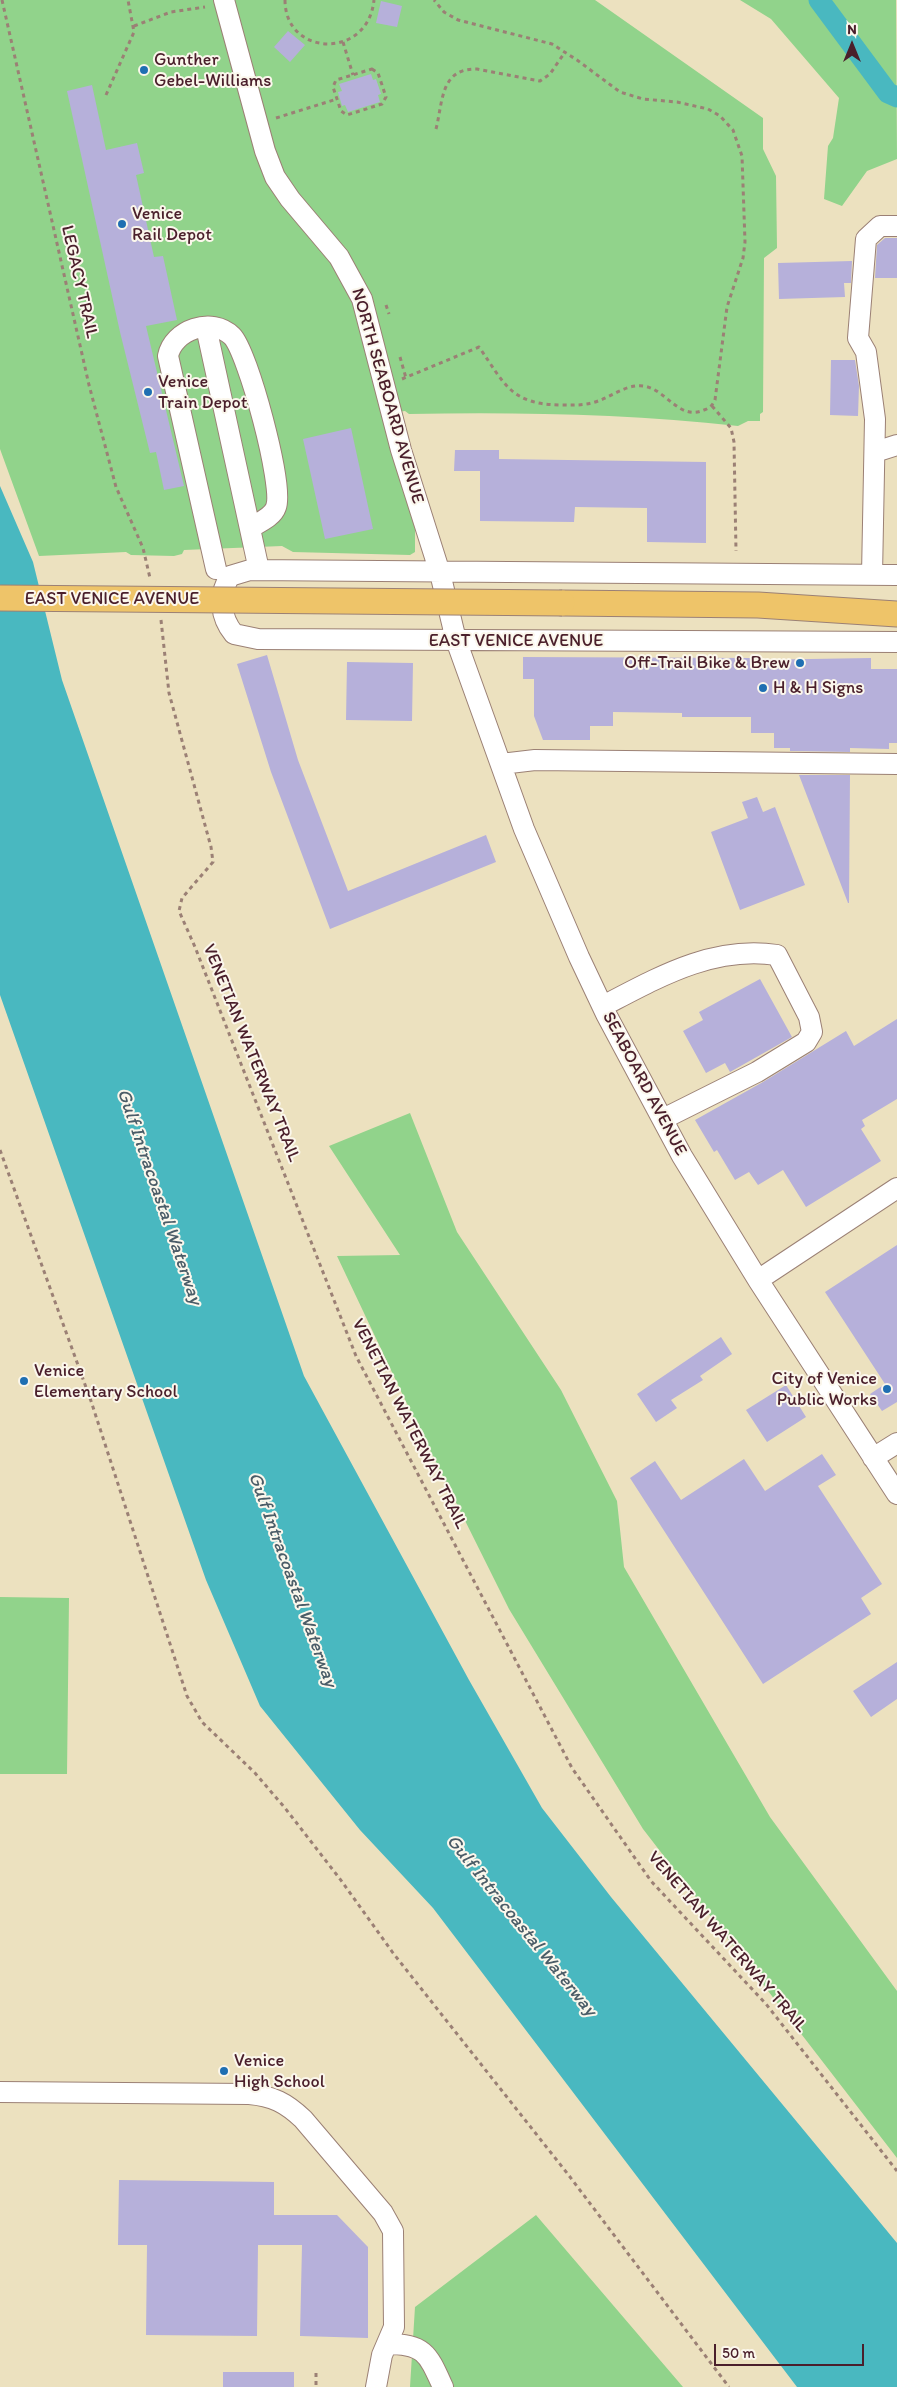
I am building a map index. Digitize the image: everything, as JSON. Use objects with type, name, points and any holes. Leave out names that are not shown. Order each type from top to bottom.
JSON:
[{"type":"main road","name":"EAST VENICE AVENUE","points":[[0,598],[765,605],[897,614]]},
{"type":"main road","name":"EAST VENICE AVENUE","points":[[765,605],[897,598]]},
{"type":"street","name":"NORTH SEABOARD AVENUE","points":[[224,1],[265,151],[275,176],[290,198],[340,257],[362,298],[401,450],[440,573],[456,640]]},
{"type":"street","points":[[872,575],[875,418],[866,352],[858,338],[866,239],[880,226],[897,226]]},
{"type":"street","points":[[216,569],[168,356],[172,343],[186,332],[206,327],[226,332],[232,336],[242,352],[269,447],[278,500],[275,511],[250,528]]},
{"type":"street","points":[[206,327],[259,570]]},
{"type":"street","points":[[875,452],[897,445]]},
{"type":"street","name":"EAST VENICE AVENUE","points":[[897,576],[259,570],[240,572],[230,576],[223,587],[222,616],[234,634],[245,638],[897,642]]},
{"type":"street","name":"SEABOARD AVENUE","points":[[456,640],[524,829],[579,957],[603,1006],[682,1156],[758,1280],[897,1494]]},
{"type":"street","points":[[501,764],[535,760],[897,764]]},
{"type":"street","points":[[603,1006],[670,971],[700,960],[758,952],[776,955],[809,1017],[812,1032],[806,1042],[757,1072],[663,1119]]},
{"type":"street","points":[[758,1280],[897,1188]]},
{"type":"street","points":[[873,1458],[897,1443]]},
{"type":"street","points":[[0,2092],[240,2094],[267,2096],[289,2105],[309,2126],[389,2223],[394,2242],[394,2327],[382,2355],[376,2387]]},
{"type":"street","points":[[387,2344],[408,2344],[422,2351],[432,2363],[443,2387]]},
{"type":"path","name":"LEGACY TRAIL","points":[[2,0],[88,384],[116,487],[144,548],[152,584]]},
{"type":"path","points":[[106,95],[132,38],[134,26],[128,0]]},
{"type":"path","points":[[285,0],[287,14],[292,24],[308,39],[330,44],[343,42],[361,31],[369,21],[374,0]]},
{"type":"path","points":[[434,0],[444,12],[458,20],[539,40],[565,52],[620,92],[643,99],[688,104],[714,112],[726,122],[737,138],[742,156],[744,258],[727,306],[717,390],[712,406]]},
{"type":"path","points":[[134,26],[171,12],[224,1]]},
{"type":"path","points":[[343,42],[354,74]]},
{"type":"path","points":[[436,129],[444,90],[450,78],[455,74],[468,69],[477,69],[540,80],[550,74],[565,52]]},
{"type":"path","points":[[372,69],[378,72],[386,97],[382,104],[347,115],[341,111],[333,87],[336,80],[354,74],[372,69]]},
{"type":"path","points":[[276,118],[337,98]]},
{"type":"path","points":[[396,382],[479,347],[506,386],[531,402],[584,404],[596,402],[624,389],[640,386],[657,391],[686,412],[695,412],[712,406]]},
{"type":"path","points":[[400,357],[406,378]]},
{"type":"path","points":[[712,406],[731,428],[734,442],[736,551]]},
{"type":"path","name":"VENETIAN WATERWAY TRAIL","points":[[160,617],[169,693],[206,828],[213,862],[182,898],[179,911],[195,947],[356,1356],[572,1768],[651,1881],[766,2004],[897,2170]]},
{"type":"path","points":[[0,1150],[91,1401],[187,1696],[196,1714],[255,1773],[285,1808],[340,1879],[393,1953],[566,2173],[729,2387]]},
{"type":"path","points":[[316,2373],[316,2387]]},
{"type":"green space","points":[[0,0],[595,0],[763,118],[763,149],[776,176],[777,248],[764,258],[763,412],[760,414],[760,421],[748,421],[738,426],[574,415],[409,414],[405,411],[382,414],[415,529],[415,552],[410,555],[293,552],[282,546],[184,550],[182,554],[174,556],[131,555],[126,552],[39,556],[0,449]]},
{"type":"green space","points":[[740,0],[896,0],[897,159],[867,171],[842,206],[824,199],[828,146],[833,138],[839,98],[771,19]]},
{"type":"green space","points":[[410,1113],[457,1232],[561,1390],[617,1501],[624,1567],[770,1817],[897,1991],[897,2158],[643,1829],[509,1609],[408,1406],[337,1256],[400,1255],[329,1146]]},
{"type":"green space","points":[[0,1597],[69,1598],[67,1774],[0,1774]]},
{"type":"green space","points":[[536,2215],[683,2387],[410,2387],[415,2307]]},
{"type":"water","name":"Gulf Intracoastal Waterway","points":[[0,486],[33,562],[62,680],[304,1376],[469,1680],[542,1808],[611,1897],[897,2243],[897,2387],[797,2387],[433,1908],[360,1830],[260,1706],[206,1580],[0,995]]},
{"type":"building","points":[[381,1],[402,6],[397,27],[376,23]]},
{"type":"building","points":[[288,31],[305,45],[290,62],[274,47]]},
{"type":"building","points":[[371,74],[373,80],[376,79],[381,94],[378,95],[380,102],[348,112],[345,105],[342,106],[338,92],[342,91],[339,84]]},
{"type":"building","name":"Venice Rail Depot","points":[[92,85],[106,150],[137,143],[144,173],[136,175],[154,257],[163,256],[177,320],[146,326],[184,486],[164,490],[156,452],[150,453],[120,332],[67,91]]},
{"type":"building","points":[[885,238],[897,238],[897,278],[875,278],[877,245]]},
{"type":"building","points":[[852,261],[851,283],[844,283],[845,297],[779,299],[778,263]]},
{"type":"building","points":[[831,360],[855,360],[859,386],[858,416],[830,415]]},
{"type":"building","points":[[351,428],[373,529],[325,539],[303,439]]},
{"type":"building","points":[[455,450],[499,450],[499,459],[706,462],[706,543],[647,542],[647,508],[575,507],[574,522],[480,521],[480,471],[454,471]]},
{"type":"building","points":[[267,655],[298,760],[348,891],[486,835],[496,862],[330,929],[271,772],[237,664]]},
{"type":"building","points":[[523,657],[750,658],[750,660],[871,658],[871,669],[897,669],[897,743],[889,743],[889,749],[850,748],[850,752],[790,751],[790,748],[774,748],[774,733],[751,733],[751,717],[682,717],[682,713],[613,712],[613,726],[590,726],[590,740],[543,740],[534,716],[534,679],[523,679]]},
{"type":"building","points":[[347,662],[413,663],[412,721],[346,720]]},
{"type":"building","points":[[799,775],[850,775],[849,903],[848,903]]},
{"type":"building","points":[[757,797],[763,812],[775,807],[805,885],[740,910],[711,832],[748,818],[742,802]]},
{"type":"building","points":[[760,979],[792,1037],[730,1072],[725,1063],[706,1073],[683,1031],[703,1020],[699,1012]]},
{"type":"building","points":[[897,1019],[897,1099],[862,1120],[865,1126],[861,1129],[881,1161],[806,1207],[783,1170],[758,1185],[749,1172],[735,1180],[717,1150],[714,1152],[695,1120],[763,1082],[846,1031],[854,1046]]},
{"type":"building","points":[[897,1245],[897,1402],[882,1411],[870,1394],[885,1384],[825,1292]]},
{"type":"building","points":[[721,1337],[732,1354],[700,1376],[703,1380],[671,1400],[677,1408],[656,1422],[637,1394]]},
{"type":"building","points":[[786,1385],[806,1417],[767,1442],[746,1410]]},
{"type":"building","points":[[822,1454],[836,1475],[818,1486],[882,1584],[861,1598],[871,1614],[763,1684],[630,1478],[655,1461],[681,1500],[744,1459],[765,1491]]},
{"type":"building","points":[[897,1662],[897,1699],[871,1717],[853,1691]]},
{"type":"building","points":[[119,2180],[274,2182],[274,2215],[337,2215],[368,2247],[368,2338],[300,2336],[302,2245],[258,2245],[257,2336],[146,2335],[147,2245],[118,2245]]},
{"type":"building","points":[[223,2372],[294,2372],[294,2387],[223,2387]]},
{"type":"waterway","points":[[819,0],[888,93],[897,97]]},
{"type":"place","name":"Gunther Gebel-Williams","points":[[144,70]]},
{"type":"place","name":"Venice Rail Depot","points":[[122,224]]},
{"type":"place","name":"Venice Train Depot","points":[[148,392]]},
{"type":"place","name":"Off-Trail Bike & Brew","points":[[800,663]]},
{"type":"place","name":"H & H Signs","points":[[763,688]]},
{"type":"place","name":"Venice Elementary School","points":[[24,1381]]},
{"type":"place","name":"City of Venice Public Works","points":[[887,1389]]},
{"type":"place","name":"Venice High School","points":[[224,2071]]}]
